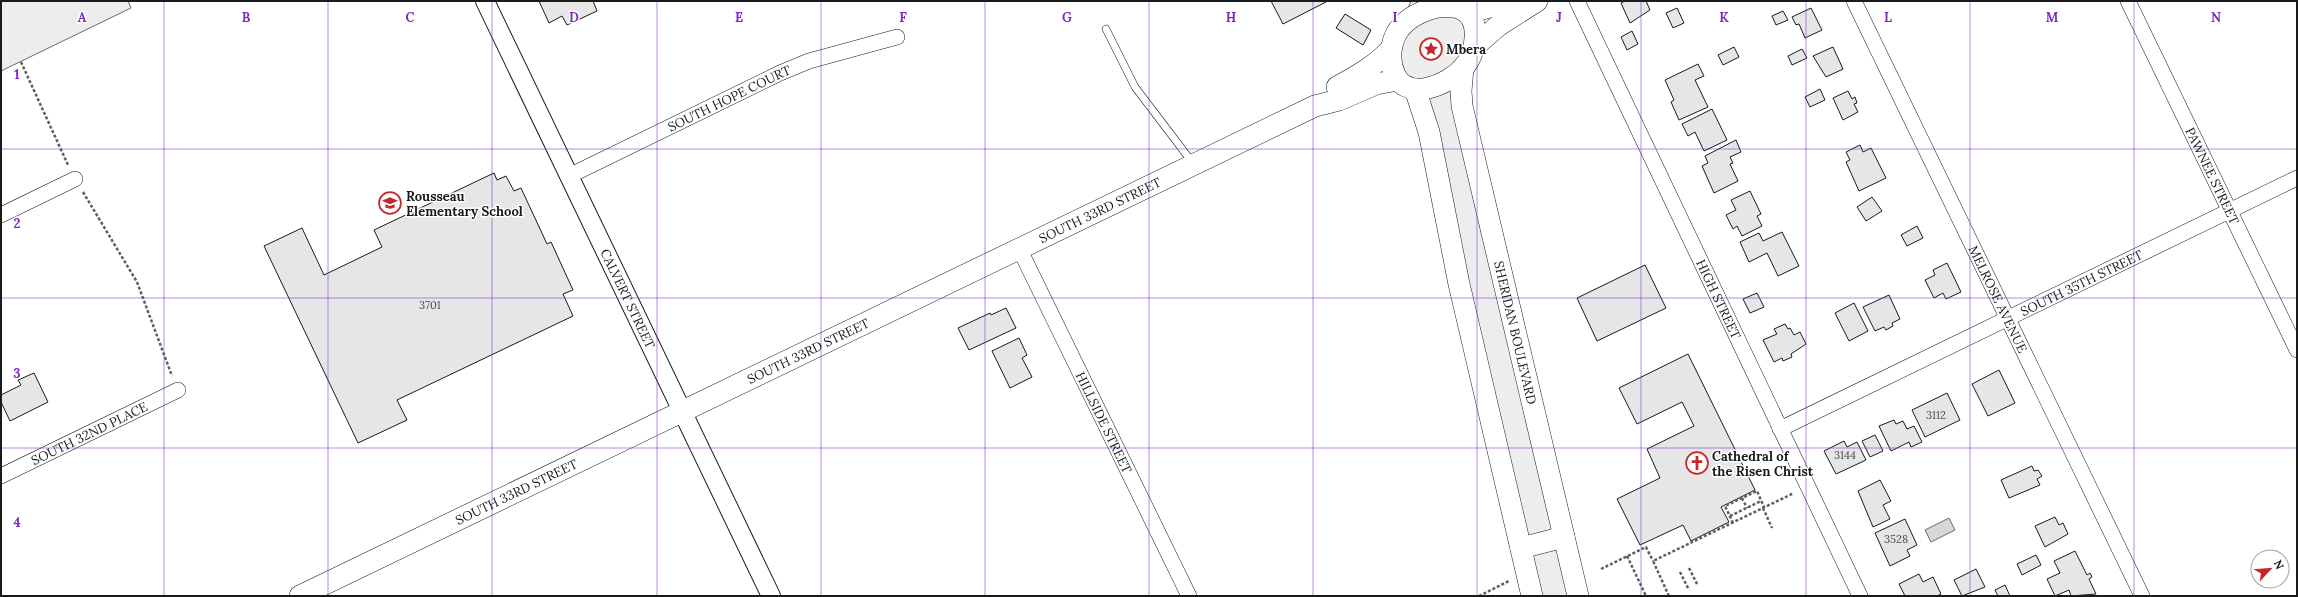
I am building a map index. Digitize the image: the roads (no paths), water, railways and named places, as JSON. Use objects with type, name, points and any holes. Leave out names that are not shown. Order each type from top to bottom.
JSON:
[{"type":"main road","points":[[1411,1],[1405,22],[1396,35],[1391,49],[1390,62],[1407,84],[1429,132],[1459,284],[1532,596]]},
{"type":"main road","points":[[1405,22],[1426,9],[1438,7],[1461,7],[1512,1]]},
{"type":"main road","points":[[1407,84],[1429,88],[1441,84],[1463,68],[1475,46],[1498,26],[1537,1]]},
{"type":"main road","points":[[1461,7],[1476,35],[1475,46]]},
{"type":"main road","name":"SOUTH 33RD STREET","points":[[1315,106],[1335,88],[1379,61],[1391,49]]},
{"type":"main road","name":"SHERIDAN BOULEVARD","points":[[1463,68],[1461,91],[1462,106],[1578,596]]},
{"type":"main road","name":"SOUTH 33RD STREET","points":[[300,596],[1315,106],[1339,100],[1376,84],[1407,84]]},
{"type":"main road","points":[[1521,548],[1564,537]]},
{"type":"street","name":"CALVERT STREET","points":[[485,1],[771,596]]},
{"type":"street","name":"HIGH STREET","points":[[1577,1],[1860,596]]},
{"type":"street","name":"MELROSE AVENUE","points":[[1854,1],[2142,596]]},
{"type":"street","name":"PAWNEE STREET","points":[[2128,1],[2297,350]]},
{"type":"street","name":"SOUTH HOPE COURT","points":[[569,176],[780,73],[809,61],[897,38]]},
{"type":"street","name":"SOUTH 35TH STREET","points":[[1780,429],[2297,178]]},
{"type":"street","points":[[1,215],[75,179]]},
{"type":"street","name":"HILLSIDE STREET","points":[[1020,248],[1189,596]]},
{"type":"street","name":"SOUTH 32ND PLACE","points":[[1,476],[178,390]]},
{"type":"lane","points":[[1106,29],[1135,87],[1194,165]]},
{"type":"place","name":"Mbera","points":[[1431,49]]},
{"type":"place","name":"Rousseau Elementary School","points":[[390,203]]},
{"type":"place","name":"Cathedral of the Risen Christ","points":[[1697,463]]}]
